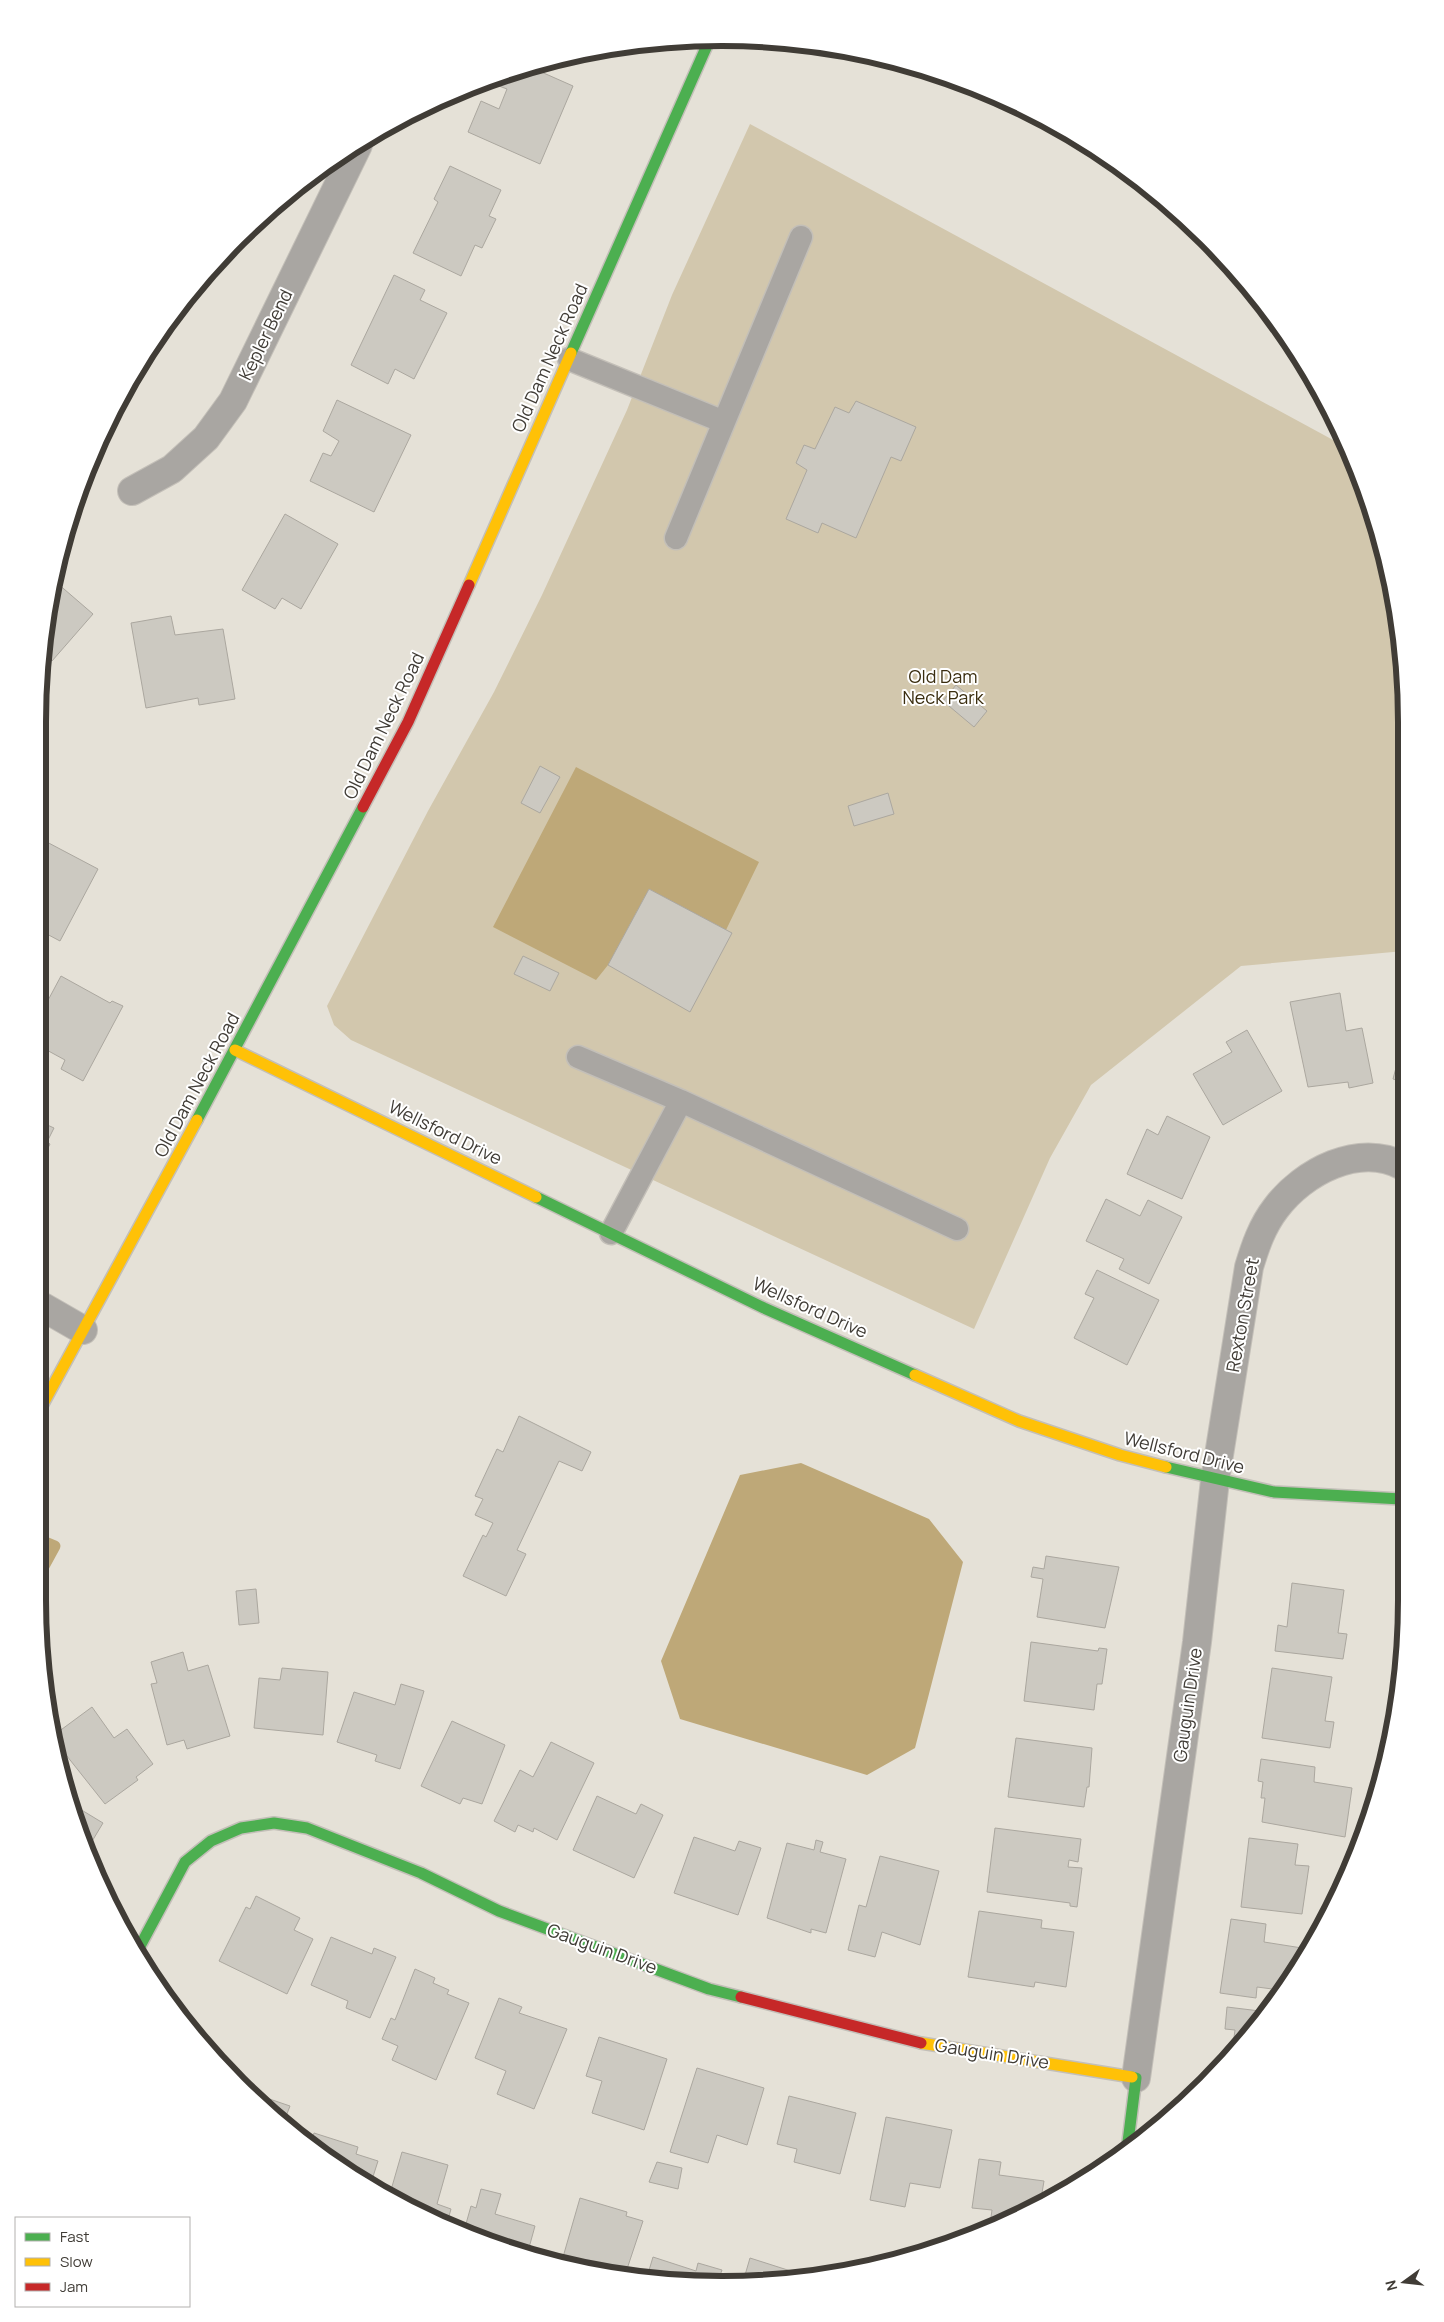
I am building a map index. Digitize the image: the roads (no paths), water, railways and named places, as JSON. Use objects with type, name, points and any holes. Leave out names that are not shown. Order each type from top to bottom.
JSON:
[{"type":"street","name":"Old Dam Neck Road","points":[[46,1398],[235,1050],[408,722],[705,47]]},
{"type":"street","name":"Kepler Bend","points":[[132,491],[172,469],[206,438],[233,401],[352,157]]},
{"type":"street","name":"Wellsford Drive","points":[[235,1050],[764,1308],[1019,1421],[1120,1455],[1216,1480],[1274,1492],[1398,1499]]},
{"type":"street","name":"Rexton Street","points":[[1216,1480],[1249,1267],[1257,1240],[1275,1208],[1300,1183],[1334,1163],[1369,1157],[1398,1165]]},
{"type":"street","points":[[46,1309],[83,1330]]},
{"type":"street","name":"Gauguin Drive","points":[[1128,2139],[1197,1642],[1216,1480]]},
{"type":"street","name":"Gauguin Drive","points":[[141,1944],[185,1862],[211,1841],[241,1828],[274,1823],[307,1828],[421,1873],[500,1912],[709,1989],[908,2041],[1136,2078]]},
{"type":"lane","points":[[676,538],[801,237]]},
{"type":"lane","points":[[569,359],[724,422]]},
{"type":"lane","points":[[578,1057],[680,1101],[957,1229]]},
{"type":"lane","points":[[611,1233],[680,1101]]},
{"type":"waterway","points":[[46,1542],[55,1546],[46,1562]]},
{"type":"park label","name":"Old Dam Neck Park","points":[[943,688]]}]
